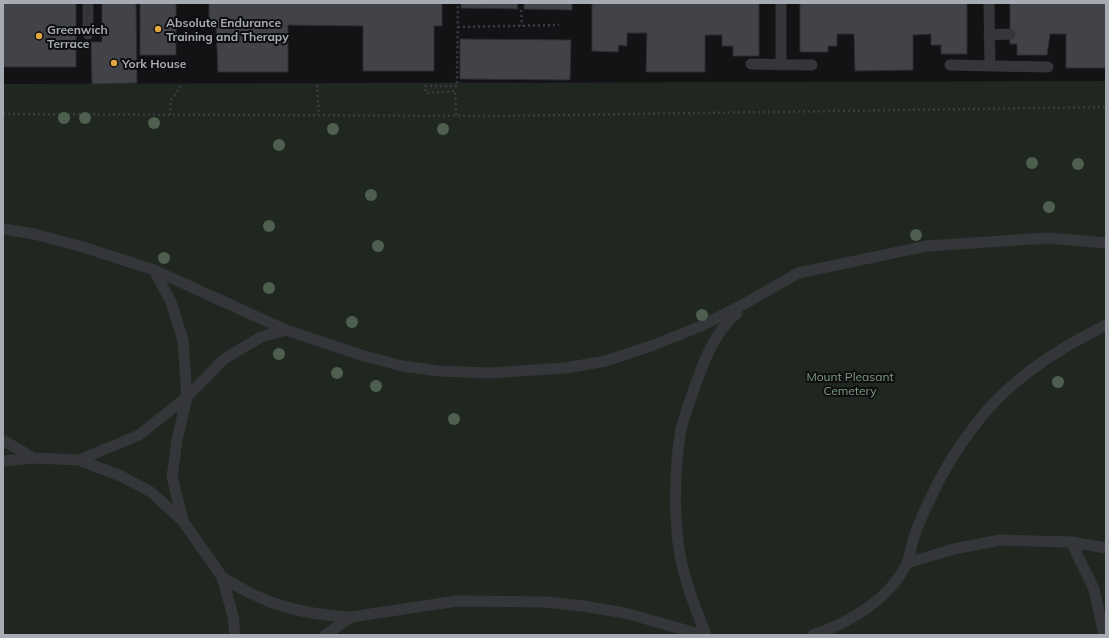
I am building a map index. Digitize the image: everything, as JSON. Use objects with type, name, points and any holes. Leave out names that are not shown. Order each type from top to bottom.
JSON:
[{"type":"lane","points":[[88,3],[88,34]]},
{"type":"lane","points":[[781,3],[781,65]]},
{"type":"lane","points":[[989,3],[990,66]]},
{"type":"lane","points":[[989,35],[1010,34]]},
{"type":"lane","points":[[751,64],[812,66]]},
{"type":"lane","points":[[950,65],[1048,67]]},
{"type":"lane","points":[[3,229],[34,234],[83,247],[154,270],[286,330],[361,355],[402,366],[439,371],[526,372],[565,368],[606,360],[654,345],[701,326],[746,303],[798,273],[927,246],[1048,238],[1106,242]]},
{"type":"lane","points":[[154,270],[171,302],[183,340],[187,397],[177,440],[172,477],[183,521]]},
{"type":"lane","points":[[705,635],[682,567],[677,525],[677,475],[681,430],[707,352],[724,324],[746,303]]},
{"type":"lane","points":[[813,635],[839,625],[863,611],[888,590],[907,563],[913,540],[932,494],[952,459],[975,425],[1010,385],[1047,358],[1106,325]]},
{"type":"lane","points":[[79,460],[139,435],[187,397],[230,355],[261,337],[286,330]]},
{"type":"lane","points":[[3,440],[34,458]]},
{"type":"lane","points":[[3,461],[34,458],[79,460],[121,476],[151,492],[183,521],[222,577],[233,616],[235,635]]},
{"type":"lane","points":[[907,563],[954,549],[1000,540],[1071,542],[1106,548]]},
{"type":"lane","points":[[1071,542],[1094,589],[1104,635]]},
{"type":"lane","points":[[222,577],[247,593],[284,607],[327,615],[351,617],[457,601],[545,602],[625,613],[705,635]]},
{"type":"lane","points":[[325,635],[351,617]]},
{"type":"path","points":[[456,115],[455,91],[426,93],[425,86],[457,86],[458,3]]},
{"type":"path","points":[[521,10],[522,26]]},
{"type":"path","points":[[458,27],[559,25]]},
{"type":"path","points":[[317,85],[319,115]]},
{"type":"path","points":[[170,115],[171,100],[181,86]]},
{"type":"path","points":[[3,114],[456,115],[1106,107]]},
{"type":"green space","name":"Mount Pleasant Cemetery","points":[[1106,81],[1106,635],[3,635],[3,84]]},
{"type":"building","name":"Greenwich Terrace","points":[[3,3],[76,3],[76,67],[3,67]]},
{"type":"building","name":"York House","points":[[102,3],[136,3],[137,83],[92,84],[91,42],[102,42]]},
{"type":"building","name":"Absolute Endurance Training and Therapy","points":[[140,3],[176,3],[176,55],[140,55]]},
{"type":"building","points":[[209,3],[442,3],[442,26],[434,26],[434,71],[363,71],[363,26],[288,25],[288,72],[218,72],[216,26],[209,26]]},
{"type":"building","points":[[461,3],[517,3],[518,9],[461,8]]},
{"type":"building","points":[[524,3],[572,3],[572,10],[524,9]]},
{"type":"building","points":[[592,3],[759,3],[759,56],[733,56],[733,46],[722,46],[722,35],[705,35],[705,72],[646,72],[647,33],[627,33],[627,46],[619,45],[618,52],[592,51]]},
{"type":"building","points":[[800,3],[967,3],[967,54],[941,54],[941,45],[931,45],[931,34],[913,35],[913,70],[855,71],[854,34],[837,34],[837,46],[828,46],[828,52],[800,52]]},
{"type":"building","points":[[1010,3],[1106,3],[1106,68],[1066,68],[1066,34],[1050,34],[1047,55],[1017,55],[1017,44],[1010,44]]},
{"type":"building","points":[[460,39],[571,40],[570,80],[460,79]]},
{"type":"place","name":"Absolute Endurance Training and Therapy","points":[[158,29]]},
{"type":"place","name":"Greenwich Terrace","points":[[39,36]]},
{"type":"place","name":"York House","points":[[114,63]]}]
